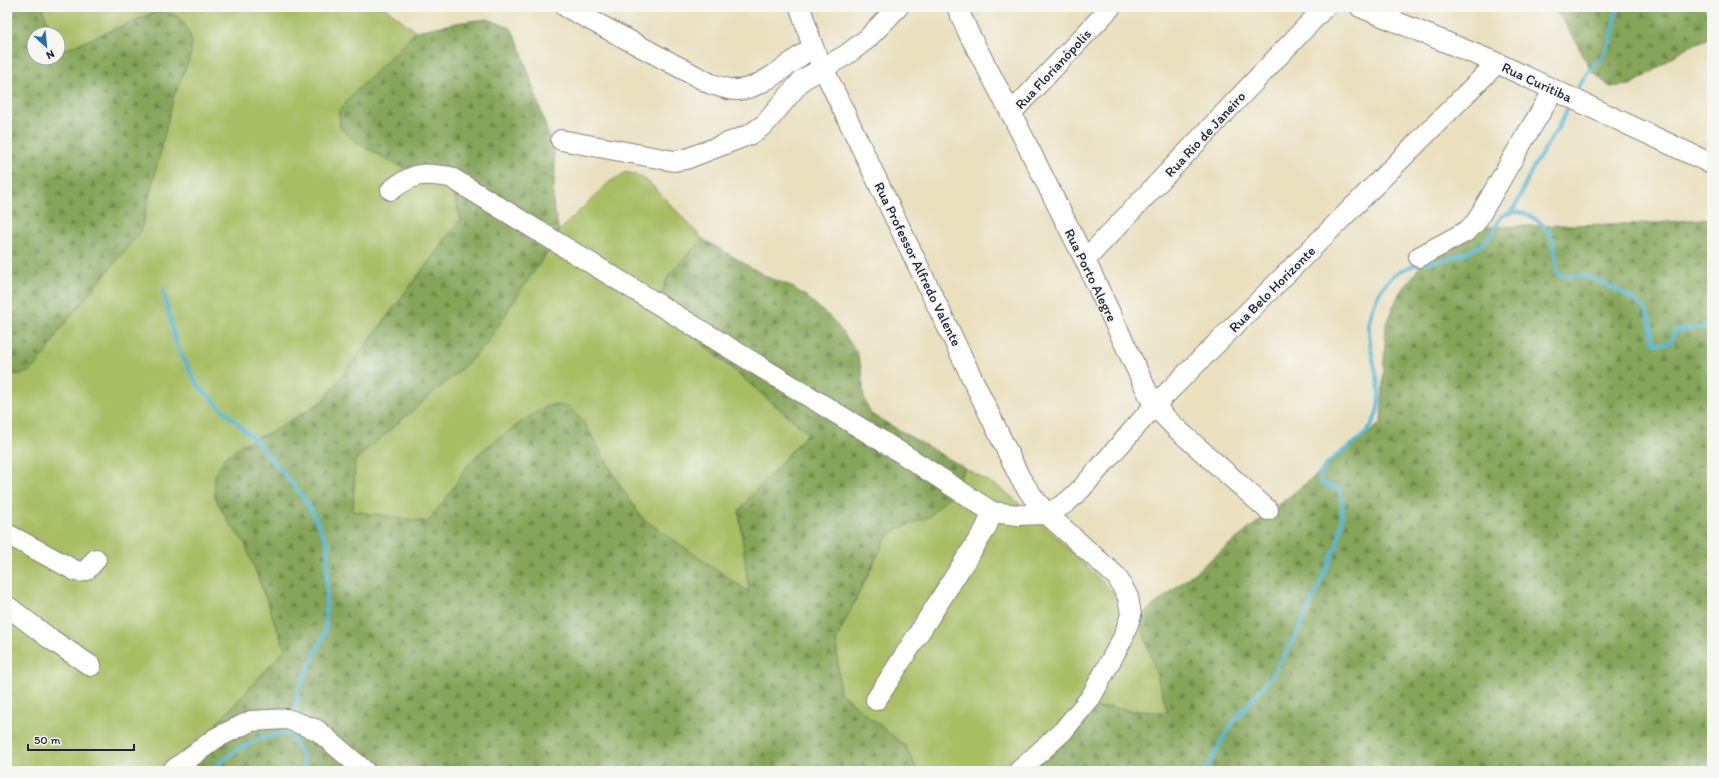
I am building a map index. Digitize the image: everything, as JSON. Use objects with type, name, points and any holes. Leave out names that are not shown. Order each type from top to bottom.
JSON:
[{"type":"street","points":[[566,7],[711,84],[728,90],[744,89],[761,83],[813,47]]},
{"type":"street","name":"Rua Professor Alfredo Valente","points":[[800,7],[813,47],[824,67],[1020,478],[1033,497],[1048,514],[1117,577],[1128,597],[1131,615],[1124,638],[1091,697],[1063,731],[1019,771]]},
{"type":"street","points":[[561,140],[674,161],[686,160],[751,134],[764,124],[802,80],[846,55],[867,39],[898,7]]},
{"type":"street","name":"Rua Porto Alegre","points":[[957,7],[969,34],[1011,113],[1085,260],[1154,406],[1177,429],[1268,510]]},
{"type":"street","name":"Rua Florianópolis","points":[[1011,113],[1111,7]]},
{"type":"street","name":"Rua Rio de Janeiro","points":[[1085,260],[1325,7]]},
{"type":"street","name":"Rua Curitiba","points":[[1360,7],[1497,63],[1712,164]]},
{"type":"street","name":"Rua Belo Horizonte","points":[[1048,514],[1066,503],[1081,489],[1154,406],[1497,63]]},
{"type":"street","points":[[1419,257],[1467,231],[1476,222],[1554,90]]},
{"type":"street","points":[[391,190],[408,178],[424,173],[450,177],[902,454],[992,512],[1018,515],[1048,514]]},
{"type":"street","points":[[876,700],[986,528],[992,512]]},
{"type":"street","points":[[7,534],[81,573],[86,571],[96,560]]},
{"type":"street","points":[[7,606],[49,638],[91,666]]},
{"type":"street","points":[[172,771],[216,738],[251,721],[287,720],[317,730],[365,771]]},
{"type":"green space","points":[[7,7],[42,7],[49,26],[26,26],[26,66],[66,66],[66,49],[159,11],[175,15],[185,24],[192,41],[190,57],[174,96],[141,231],[58,332],[39,362],[29,372],[7,375]]},
{"type":"green space","points":[[42,7],[384,7],[416,31],[352,95],[339,111],[340,127],[355,142],[394,163],[452,188],[461,219],[324,400],[276,430],[243,444],[229,523],[245,543],[285,649],[174,771],[7,771],[7,375],[24,374],[48,350],[174,96],[190,57],[185,24],[175,15],[159,11],[66,49],[66,26],[49,26]]},
{"type":"green space","points":[[1550,7],[1705,7],[1711,31],[1707,39],[1684,49],[1631,85],[1610,87],[1591,71],[1575,40],[1561,18]]},
{"type":"green space","points":[[488,19],[511,28],[520,47],[554,151],[555,167],[553,203],[559,231],[549,250],[485,346],[459,371],[355,460],[353,511],[428,522],[455,486],[465,468],[480,452],[530,416],[550,405],[568,406],[583,421],[621,487],[642,518],[749,592],[739,511],[808,433],[704,345],[672,320],[661,295],[668,276],[703,239],[769,278],[789,285],[807,297],[834,321],[857,352],[862,371],[864,398],[871,414],[965,468],[947,499],[929,517],[897,529],[884,542],[836,640],[840,693],[905,746],[918,771],[174,771],[285,649],[245,543],[229,523],[215,497],[214,477],[224,458],[243,444],[276,430],[324,400],[461,219],[452,188],[394,163],[355,142],[340,127],[339,111],[352,95],[416,31],[462,22]]},
{"type":"green space","points":[[626,172],[641,176],[652,185],[703,239],[668,276],[672,320],[704,345],[808,433],[739,511],[749,593],[642,518],[621,487],[583,421],[567,406],[550,405],[530,416],[480,452],[465,468],[455,486],[428,522],[353,511],[355,460],[459,371],[485,346],[549,250],[559,231],[608,183]]},
{"type":"green space","points":[[1712,218],[1712,771],[1041,771],[1040,760],[1088,709],[1111,707],[1131,711],[1168,712],[1139,617],[1381,423],[1386,323],[1398,296],[1424,261],[1482,227],[1656,223]]},
{"type":"green space","points":[[965,468],[1003,490],[1038,519],[1139,617],[1168,712],[1131,711],[1111,707],[1088,709],[1040,760],[1041,771],[918,771],[905,746],[840,693],[836,640],[884,542],[897,529],[929,517],[947,499]]},
{"type":"waterway","points":[[1574,93],[1587,74],[1600,60],[1611,41],[1617,7]]},
{"type":"waterway","points":[[1509,214],[1517,204],[1533,168],[1558,128],[1569,103]]},
{"type":"waterway","points":[[1426,263],[1452,258],[1464,254],[1481,245],[1488,239],[1502,216],[1517,212],[1532,217],[1544,226],[1548,232],[1555,248],[1558,275],[1565,277],[1580,276],[1594,279],[1628,297],[1642,307],[1648,315],[1655,344],[1667,344],[1671,341],[1674,331],[1705,327],[1712,323]]},
{"type":"waterway","points":[[1205,771],[1230,727],[1271,677],[1298,632],[1338,543],[1342,519],[1342,499],[1340,492],[1335,487],[1322,484],[1319,476],[1324,467],[1331,460],[1364,435],[1375,418],[1379,396],[1369,339],[1370,319],[1376,300],[1390,279],[1400,271],[1419,264]]},
{"type":"waterway","points":[[163,289],[176,344],[198,386],[260,445],[306,501],[328,544],[325,633],[300,686],[294,715]]},
{"type":"waterway","points":[[291,725],[289,733],[303,757],[304,771]]},
{"type":"waterway","points":[[209,771],[237,750],[262,738],[289,733]]}]
